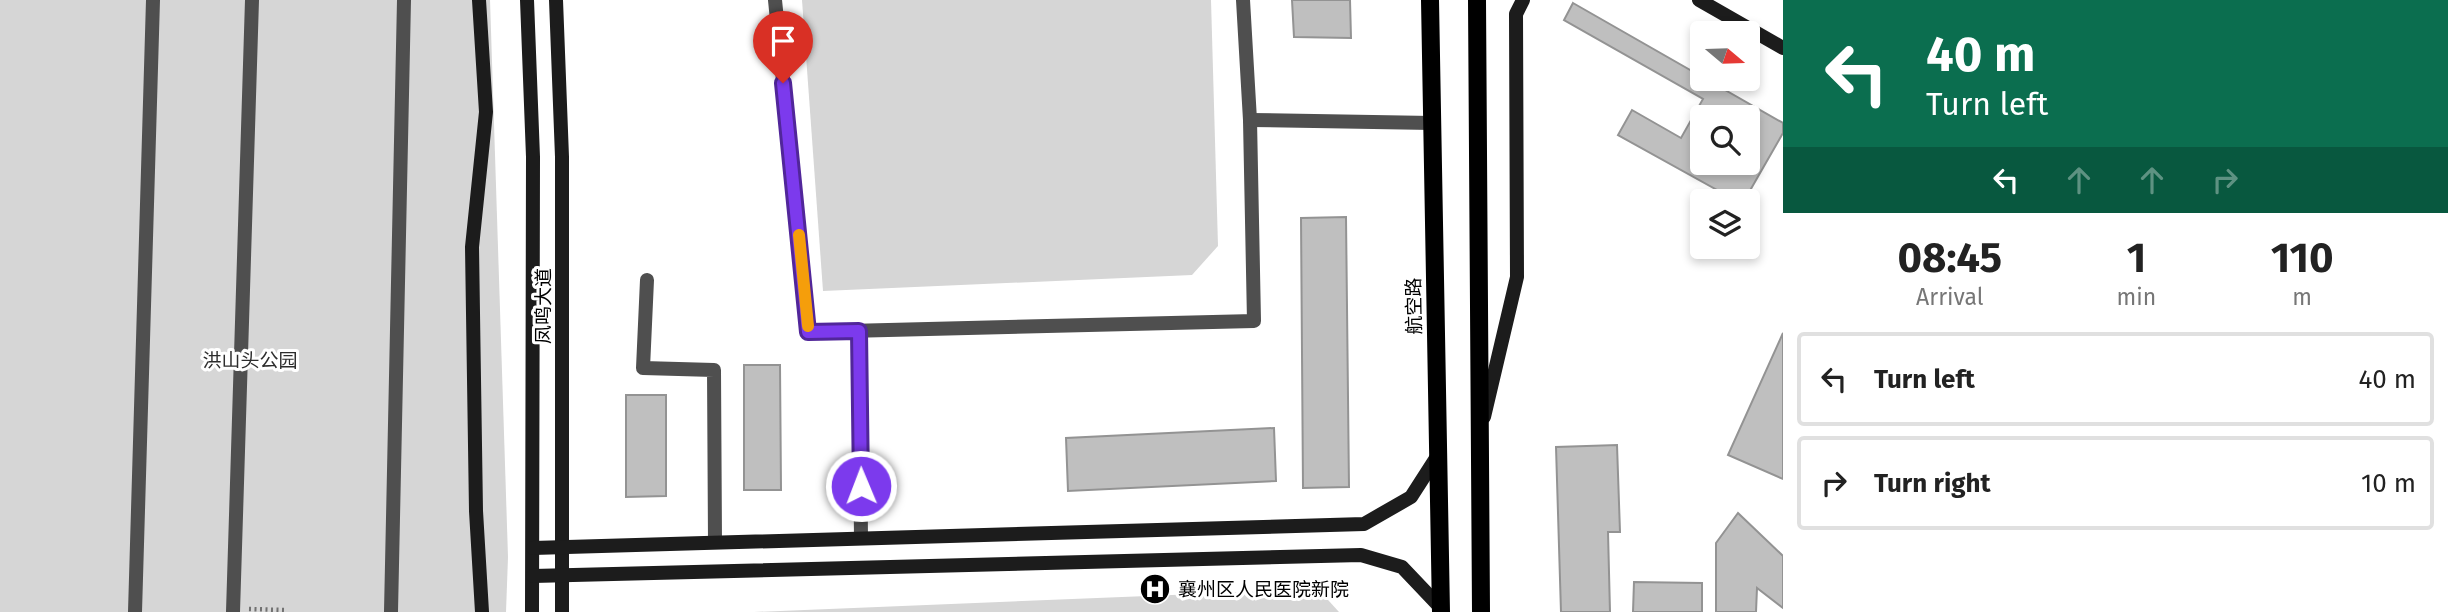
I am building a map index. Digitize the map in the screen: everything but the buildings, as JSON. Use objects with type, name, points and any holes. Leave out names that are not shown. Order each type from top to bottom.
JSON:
[{"type":"main road","name":"航空路","points":[[1430,0],[1441,610]]},
{"type":"main road","points":[[1477,0],[1481,612]]},
{"type":"street","points":[[135,612],[153,0]]},
{"type":"street","points":[[233,610],[252,0]]},
{"type":"street","points":[[391,612],[404,0]]},
{"type":"street","points":[[479,0],[486,112],[472,247],[476,511],[482,612]]},
{"type":"street","name":"凤鸣大道","points":[[527,0],[533,157],[532,612]]},
{"type":"street","name":"凤鸣大道","points":[[556,0],[562,157],[562,612]]},
{"type":"street","points":[[775,0],[808,332],[1254,321],[1250,120],[1243,0]]},
{"type":"street","points":[[1480,435],[1517,277],[1516,14],[1523,0]]},
{"type":"street","points":[[1699,0],[1783,48]]},
{"type":"street","points":[[1250,120],[1432,123]]},
{"type":"street","points":[[646,280],[643,368],[714,370],[715,542]]},
{"type":"street","points":[[859,331],[861,538]]},
{"type":"street","points":[[533,548],[1364,524],[1411,497],[1438,455]]},
{"type":"street","points":[[533,576],[1361,555],[1402,567],[1441,610]]},
{"type":"path","points":[[233,610],[284,610]]},
{"type":"green space","name":"洪山头公园","points":[[0,0],[490,0],[508,557],[506,612],[0,612]]},
{"type":"green space","points":[[802,0],[1211,0],[1218,246],[1192,275],[823,291]]},
{"type":"green space","points":[[1318,589],[1339,612],[754,612]]},
{"type":"slow traffic","points":[[799,235],[808,326]]},
{"type":"place","name":"襄州区人民医院新院","points":[[1155,589]]},
{"type":"route","points":[[783,83],[808,332],[859,331],[861,486]]}]
